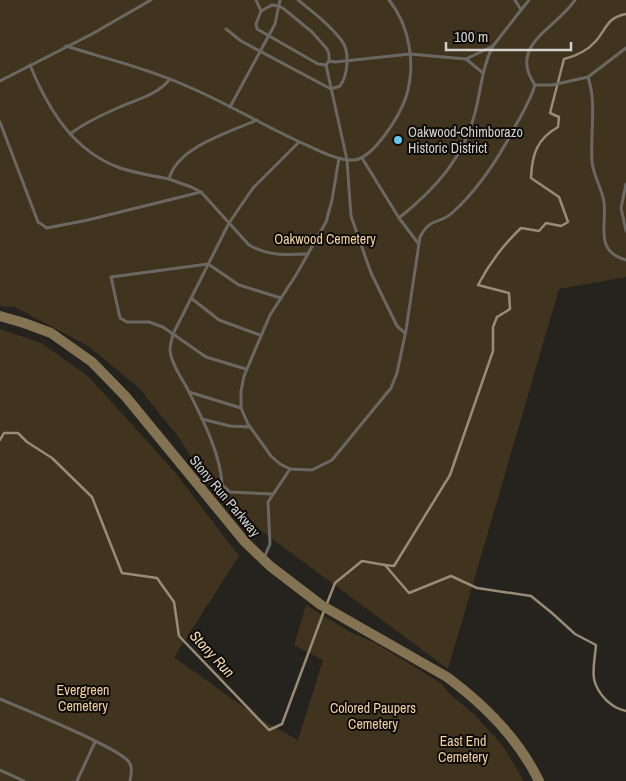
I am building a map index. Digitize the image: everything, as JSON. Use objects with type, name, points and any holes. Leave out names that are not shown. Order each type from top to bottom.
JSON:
[{"type":"street","name":"Stony Run Parkway","points":[[0,316],[51,333],[92,362],[126,397],[245,542],[263,560],[321,606],[447,677],[466,691],[493,715],[516,743],[539,781]]},
{"type":"lane","points":[[0,81],[92,34],[151,0]]},
{"type":"lane","points":[[256,0],[261,11],[256,26],[257,29],[318,64],[410,54],[466,59],[493,46]]},
{"type":"lane","points":[[230,107],[275,24],[280,0]]},
{"type":"lane","points":[[226,29],[241,41],[331,89],[340,86],[347,71],[343,42],[317,14],[298,0]]},
{"type":"lane","points":[[66,46],[170,79],[299,142],[339,158],[347,160],[362,158],[387,132],[400,110],[408,88],[411,66],[410,54],[403,23],[389,0]]},
{"type":"lane","points":[[514,0],[521,10]]},
{"type":"lane","points":[[399,218],[435,186],[458,154],[475,116],[483,73],[493,46],[529,0]]},
{"type":"lane","points":[[339,158],[332,200],[326,222],[261,335],[246,369],[241,391],[241,408],[250,427],[271,456],[280,464],[290,469],[312,470],[332,460],[391,388],[397,373],[405,334],[418,244],[424,228],[434,221],[450,216],[480,184],[509,138],[532,96],[535,85],[526,69],[527,56],[534,41],[569,9],[575,0]]},
{"type":"lane","points":[[261,11],[272,5],[279,6],[312,32],[321,41],[329,54],[328,63],[331,89],[347,160],[352,216],[371,273],[397,326],[405,334]]},
{"type":"lane","points":[[535,85],[552,85],[588,77],[626,48]]},
{"type":"lane","points":[[466,59],[483,73]]},
{"type":"lane","points":[[30,65],[52,112],[70,134],[88,149],[110,164],[169,179],[201,192],[249,245],[259,251],[272,255],[307,254]]},
{"type":"lane","points":[[588,77],[593,101],[592,162],[604,202],[604,236],[612,253],[626,260]]},
{"type":"lane","points":[[70,134],[103,115],[144,98],[166,84],[170,79]]},
{"type":"lane","points":[[169,179],[177,164],[200,146],[257,120]]},
{"type":"lane","points":[[0,122],[38,222],[47,228],[88,220],[201,192]]},
{"type":"lane","points":[[272,494],[230,492],[222,485],[217,457],[170,351],[173,334],[229,223],[253,188],[299,142]]},
{"type":"lane","points":[[362,158],[399,218],[418,244]]},
{"type":"lane","points":[[626,184],[621,208],[626,230]]},
{"type":"lane","points":[[246,369],[206,358],[163,327],[149,322],[127,322],[120,318],[111,277],[208,264],[239,285],[281,298]]},
{"type":"lane","points":[[191,298],[219,320],[261,335]]},
{"type":"lane","points":[[189,392],[241,408]]},
{"type":"lane","points":[[201,419],[230,426],[250,427]]},
{"type":"lane","points":[[263,560],[270,544],[268,502],[290,469]]},
{"type":"lane","points":[[0,699],[95,742],[126,759],[132,769],[130,781]]},
{"type":"lane","points":[[77,781],[95,742]]},
{"type":"lane","points":[[0,770],[24,781]]},
{"type":"green space","name":"Oakwood Cemetery","points":[[0,0],[626,0],[626,277],[559,289],[448,669],[216,497],[180,439],[139,388],[88,346],[15,307],[0,306]]},
{"type":"green space","points":[[0,329],[41,343],[88,376],[174,471],[239,556],[174,657],[263,721],[298,740],[323,660],[294,645],[306,605],[350,632],[375,643],[441,683],[450,694],[474,714],[503,746],[524,781],[0,781]]},
{"type":"waterway","points":[[385,565],[394,566],[450,475],[493,351],[493,327],[497,317],[510,309],[509,293],[478,285],[497,255],[521,228],[539,231],[546,223],[561,226],[568,222],[559,197],[531,178],[534,154],[540,142],[558,127],[559,117],[550,113],[564,59],[584,51],[595,42],[611,21],[626,14]]},
{"type":"waterway","name":"Stony Run","points":[[0,440],[4,433],[18,433],[27,442],[52,458],[92,497],[122,573],[157,578],[174,602],[179,636],[269,730],[282,724],[324,611]]},
{"type":"waterway","points":[[326,606],[335,583],[362,561],[385,565],[409,593],[451,576],[477,588],[531,596],[575,634],[596,645],[594,681],[600,693],[608,702],[626,711]]},
{"type":"place","name":"Oakwood-Chimborazo Historic District","points":[[398,140]]},
{"type":"park label","name":"Evergreen Cemetery","points":[[83,698]]},
{"type":"park label","name":"Colored Paupers Cemetery","points":[[373,716]]},
{"type":"park label","name":"East End Cemetery","points":[[463,750]]}]
